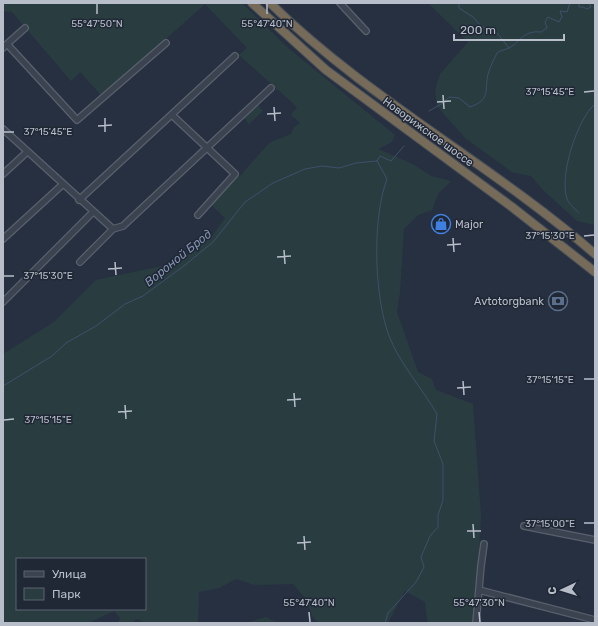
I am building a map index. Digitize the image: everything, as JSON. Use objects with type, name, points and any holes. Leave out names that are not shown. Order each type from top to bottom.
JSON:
[{"type":"highway","name":"Новорижское шоссе","points":[[252,3],[326,70],[512,207],[595,272]]},
{"type":"highway","name":"Новорижское шоссе","points":[[270,3],[321,49],[379,95],[549,216],[595,254]]},
{"type":"street","points":[[340,3],[366,31]]},
{"type":"street","points":[[25,28],[5,46],[77,120],[166,43]]},
{"type":"street","points":[[79,200],[236,56]]},
{"type":"street","points":[[80,262],[113,229],[123,226],[271,88]]},
{"type":"street","points":[[172,115],[234,174],[198,214]]},
{"type":"street","points":[[3,130],[62,185],[113,229]]},
{"type":"street","points":[[3,174],[27,152]]},
{"type":"street","points":[[3,239],[62,185]]},
{"type":"street","points":[[3,302],[93,212]]},
{"type":"street","points":[[524,526],[595,540]]},
{"type":"street","points":[[476,623],[484,544]]},
{"type":"street","points":[[479,590],[595,620]]},
{"type":"green space","points":[[3,3],[242,3],[288,48],[395,135],[392,142],[378,149],[413,164],[431,176],[451,181],[438,194],[432,210],[418,215],[404,229],[400,292],[397,312],[418,372],[432,379],[436,390],[473,404],[481,515],[475,623],[429,623],[427,620],[425,602],[405,591],[388,623],[320,623],[313,618],[306,599],[293,584],[255,585],[236,579],[219,588],[199,592],[198,623],[146,623],[136,619],[133,623],[118,623],[120,618],[114,611],[88,623],[3,623],[3,354],[54,322],[96,280],[176,263],[212,236],[225,218],[211,205],[236,177],[240,176],[269,143],[291,134],[294,127],[300,123],[291,115],[297,107],[239,55],[247,48],[205,4],[102,96],[80,72],[71,81],[12,12],[3,11]]},
{"type":"green space","points":[[428,3],[595,3],[595,225],[577,221],[543,190],[531,176],[512,172],[465,138],[437,106],[435,90],[440,74],[468,42]]},
{"type":"green space","points":[[257,104],[263,111],[249,124],[243,117]]},
{"type":"green space","points":[[266,617],[277,623],[246,623]]},
{"type":"waterway","points":[[459,3],[459,8],[473,17],[481,26],[497,33],[509,48]]},
{"type":"waterway","name":"Вороной Брод","points":[[429,111],[443,103],[449,97],[459,98],[470,107],[477,104],[485,97],[487,77],[497,53],[509,48],[527,34],[541,32],[547,28],[545,22],[548,17],[559,22],[562,17],[560,11],[567,12],[570,3]]},
{"type":"waterway","name":"Вороной Брод","points":[[579,3],[579,7],[587,9],[591,7],[589,3]]},
{"type":"waterway","points":[[579,213],[567,199],[565,177],[571,148],[576,135],[588,111],[595,104]]},
{"type":"waterway","name":"Вороной Брод","points":[[3,386],[52,356],[66,343],[96,326],[125,304],[143,296],[185,265],[213,242],[245,202],[273,183],[305,169],[322,166],[339,168],[356,163],[377,161],[380,156],[391,161],[404,146]]},
{"type":"waterway","points":[[377,161],[387,179],[382,196],[377,235],[378,279],[384,319],[389,336],[399,356],[437,414],[434,441],[443,464],[443,500],[438,515],[438,527],[430,536],[421,557],[424,567],[416,582],[388,613],[385,623]]},
{"type":"place","name":"Major","points":[[441,224]]},
{"type":"place","name":"Avtotorgbank","points":[[558,301]]}]
